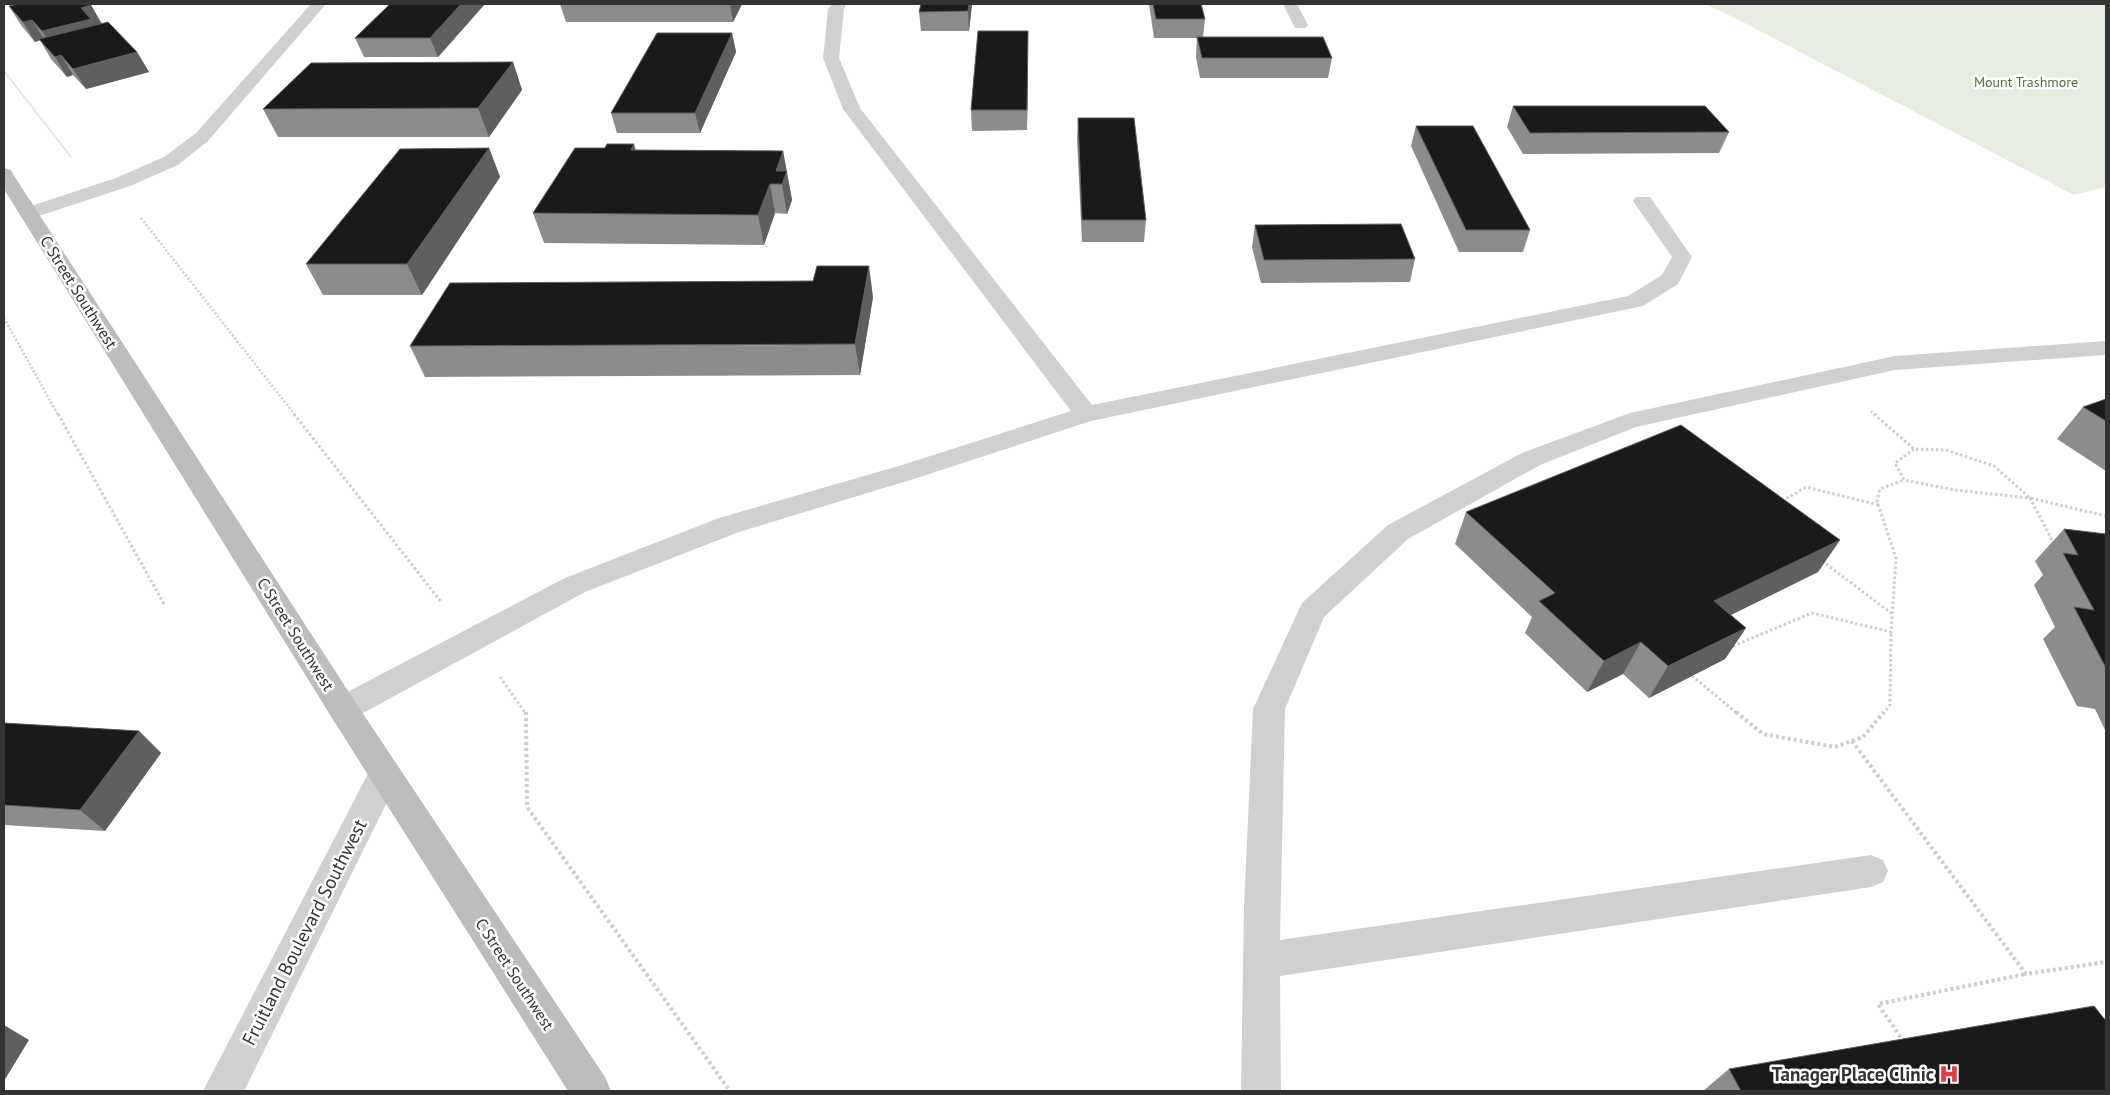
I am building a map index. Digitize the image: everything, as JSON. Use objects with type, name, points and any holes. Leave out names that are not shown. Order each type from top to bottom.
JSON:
[{"type":"main road","name":"C Street Southwest","points":[[4,174],[343,709],[591,1091]]},
{"type":"street","points":[[29,213],[115,185],[171,161],[202,137],[319,4]]},
{"type":"street","points":[[839,4],[836,9],[831,58],[852,109],[1086,414]]},
{"type":"street","points":[[1290,4],[1300,25]]},
{"type":"street","points":[[343,709],[575,585],[729,525],[912,471],[1086,414],[1635,301],[1670,279],[1682,257],[1643,201]]},
{"type":"street","points":[[1261,1091],[1262,961],[1269,709],[1312,611],[1398,532],[1531,458],[1630,421],[1895,363],[2106,348]]},
{"type":"street","name":"Fruitland Boulevard Southwest","points":[[224,1091],[385,774]]},
{"type":"street","points":[[1262,961],[1872,870]]},
{"type":"path","points":[[4,71],[70,157],[103,170],[526,711],[526,807],[730,1091]]},
{"type":"path","points":[[4,318],[164,604]]},
{"type":"path","points":[[1831,376],[1914,448],[1946,450],[1994,466],[2030,498],[2056,548]]},
{"type":"path","points":[[1904,480],[1896,463],[1914,448]]},
{"type":"path","points":[[1692,676],[1763,734],[1835,747],[1864,737],[1890,705],[1890,632],[1896,558],[1877,500],[1880,489],[1904,480],[1955,490],[2030,498],[2106,516]]},
{"type":"path","points":[[1775,505],[1806,487],[1879,505]]},
{"type":"path","points":[[1814,555],[1892,614]]},
{"type":"path","points":[[1726,649],[1812,613],[1890,632]]},
{"type":"path","points":[[1852,741],[2026,974]]},
{"type":"path","points":[[1908,1049],[1878,1004],[2026,974],[2106,962]]},
{"type":"green space","name":"Mount Trashmore","points":[[1705,4],[2106,4],[2106,187],[2074,195]]},
{"type":"building","points":[[18,4],[89,4],[91,5],[81,8],[91,19],[42,31],[32,20],[23,22],[9,6]]},
{"type":"building","points":[[390,4],[461,4],[430,38],[355,38]]},
{"type":"building","points":[[921,4],[969,4],[968,11],[919,12]]},
{"type":"building","points":[[1153,4],[1201,4],[1205,19],[1156,19]]},
{"type":"building","points":[[108,22],[137,52],[73,69],[61,55],[55,57],[39,39]]},
{"type":"building","points":[[978,31],[1028,31],[1027,110],[971,110]]},
{"type":"building","points":[[657,33],[732,33],[695,113],[611,113]]},
{"type":"building","points":[[1197,37],[1323,37],[1332,58],[1202,58]]},
{"type":"building","points":[[513,62],[478,108],[263,109],[311,63]]},
{"type":"building","points":[[1513,106],[1705,106],[1729,132],[1530,133]]},
{"type":"building","points":[[1078,118],[1134,118],[1146,220],[1082,220]]},
{"type":"building","points":[[1416,126],[1473,126],[1530,230],[1466,230]]},
{"type":"building","points":[[607,144],[634,144],[631,150],[783,151],[776,171],[787,171],[782,184],[770,184],[758,215],[533,213],[575,148],[605,148]]},
{"type":"building","points":[[489,148],[407,264],[306,264],[400,149]]},
{"type":"building","points":[[1401,224],[1415,259],[1264,260],[1255,225]]},
{"type":"building","points":[[817,266],[869,266],[855,344],[410,346],[450,283],[813,281]]},
{"type":"building","points":[[2106,399],[2106,421],[2083,407]]},
{"type":"building","points":[[1681,425],[1840,540],[1714,601],[1746,628],[1668,666],[1641,642],[1604,661],[1539,601],[1555,593],[1466,512]]},
{"type":"building","points":[[2064,529],[2106,534],[2106,668],[2074,607],[2094,610],[2063,553],[2078,555]]},
{"type":"building","points":[[4,723],[139,731],[80,810],[4,805]]},
{"type":"building","points":[[2094,1006],[2106,1021],[2106,1091],[1741,1091],[1729,1069]]},
{"type":"place","name":"Tanager Place Clinic","points":[[1949,1074]]}]
